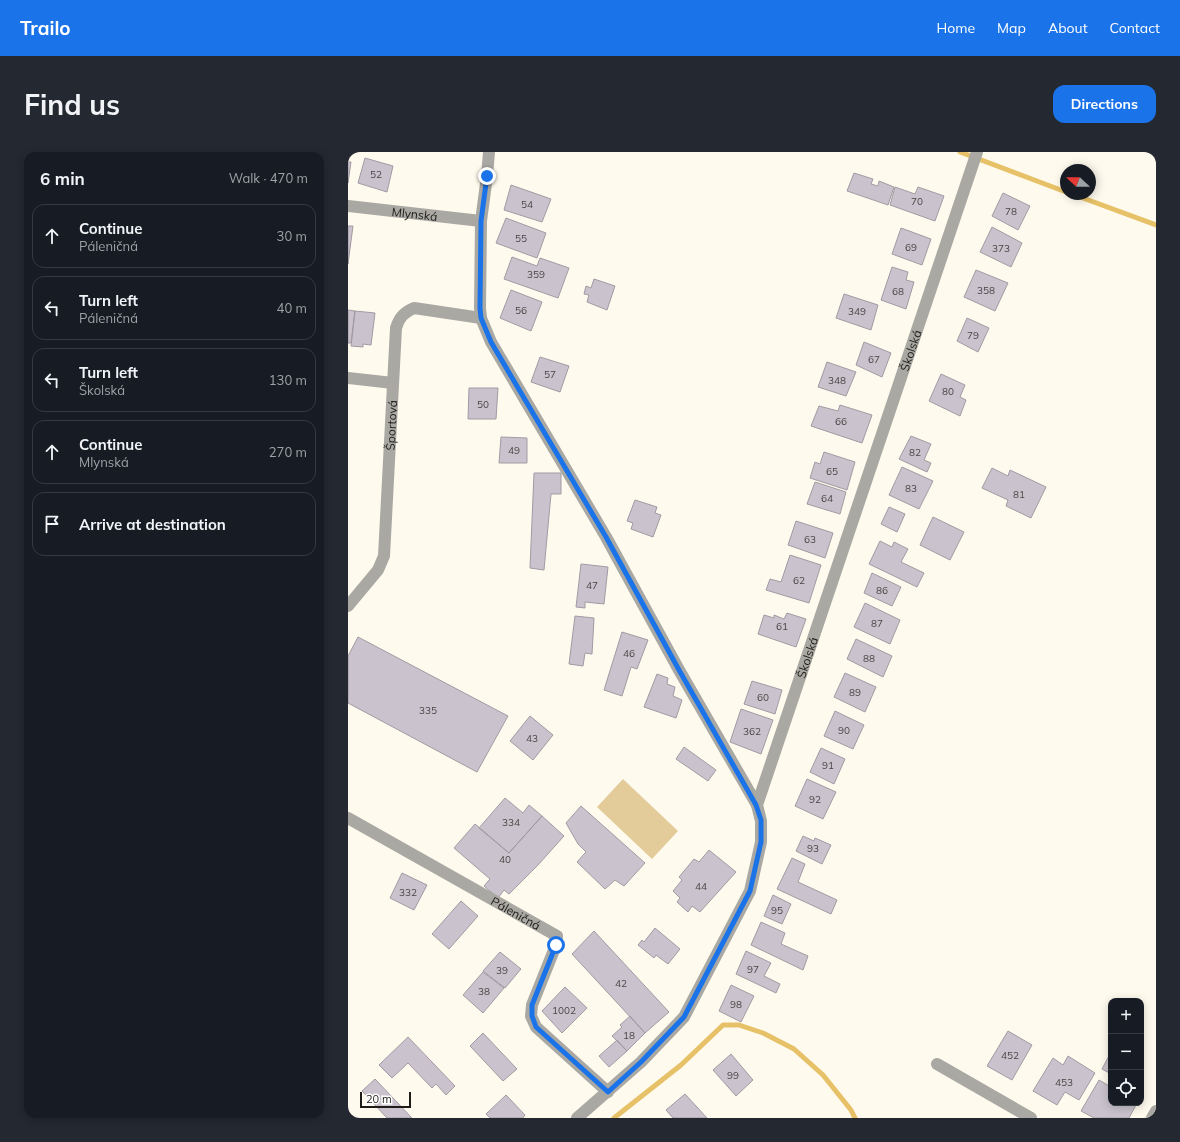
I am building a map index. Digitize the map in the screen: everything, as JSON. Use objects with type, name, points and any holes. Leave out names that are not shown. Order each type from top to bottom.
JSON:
[{"type":"street","points":[[489,152],[481,221],[481,318],[491,342],[606,537],[679,670],[756,805],[761,820],[761,842],[750,891],[684,1017],[641,1062],[576,1118]]},
{"type":"street","name":"Školská","points":[[756,805],[976,152]]},
{"type":"street","name":"Mlynská","points":[[348,206],[481,221]]},
{"type":"street","name":"Športová","points":[[348,606],[378,570],[384,556],[396,328],[400,317],[414,308],[481,318]]},
{"type":"street","points":[[348,378],[393,383]]},
{"type":"street","name":"Páleničná","points":[[348,818],[557,936],[556,945],[532,1005],[532,1016],[536,1027],[608,1092]]},
{"type":"street","points":[[937,1064],[1031,1118]]},
{"type":"street","points":[[1152,1118],[1156,1111]]},
{"type":"shaded area","points":[[623,779],[678,831],[652,859],[597,807]]},
{"type":"building","points":[[365,158],[393,166],[387,192],[358,183]]},
{"type":"building","points":[[348,162],[351,162],[348,183]]},
{"type":"building","points":[[854,173],[873,179],[871,184],[878,186],[879,181],[894,187],[888,205],[847,191]]},
{"type":"building","points":[[511,185],[551,199],[542,222],[504,210]]},
{"type":"building","points":[[895,187],[915,194],[918,187],[944,196],[935,221],[890,205]]},
{"type":"building","points":[[1003,193],[1030,206],[1018,230],[992,216]]},
{"type":"building","points":[[506,218],[546,233],[537,258],[496,243]]},
{"type":"building","points":[[348,226],[353,226],[348,264]]},
{"type":"building","points":[[992,227],[1022,243],[1011,267],[980,252]]},
{"type":"building","points":[[901,228],[931,239],[922,265],[892,254]]},
{"type":"building","points":[[512,257],[537,266],[540,258],[569,268],[558,298],[504,279]]},
{"type":"building","points":[[892,267],[908,272],[906,280],[914,282],[906,309],[881,300]]},
{"type":"building","points":[[976,270],[1008,283],[995,311],[964,297]]},
{"type":"building","points":[[594,279],[615,286],[607,310],[587,302],[589,295],[584,294],[586,286],[591,288]]},
{"type":"building","points":[[511,290],[542,302],[531,331],[500,318]]},
{"type":"building","points":[[844,294],[878,305],[871,330],[836,318]]},
{"type":"building","points":[[348,310],[355,311],[351,343],[348,343]]},
{"type":"building","points":[[355,311],[375,313],[371,345],[363,344],[363,347],[351,346]]},
{"type":"building","points":[[967,318],[989,328],[978,352],[957,341]]},
{"type":"building","points":[[864,342],[891,353],[882,377],[856,365]]},
{"type":"building","points":[[540,357],[569,366],[560,392],[531,382]]},
{"type":"building","points":[[827,362],[856,372],[846,396],[818,387]]},
{"type":"building","points":[[941,374],[965,385],[960,397],[966,400],[960,416],[929,401]]},
{"type":"building","points":[[469,388],[498,388],[496,419],[468,419]]},
{"type":"building","points":[[840,405],[872,415],[862,443],[811,426],[819,406],[838,411]]},
{"type":"building","points":[[911,436],[931,444],[924,460],[931,463],[927,472],[899,459]]},
{"type":"building","points":[[501,437],[527,438],[527,463],[499,463]]},
{"type":"building","points":[[824,452],[855,462],[847,490],[810,478],[815,462],[820,464]]},
{"type":"building","points":[[902,467],[933,481],[919,509],[889,495]]},
{"type":"building","points":[[992,468],[1008,476],[1010,470],[1046,487],[1031,518],[1006,506],[1008,500],[982,488]]},
{"type":"building","points":[[534,473],[561,473],[561,494],[551,494],[544,570],[530,568]]},
{"type":"building","points":[[815,482],[846,492],[840,514],[807,504]]},
{"type":"building","points":[[635,500],[657,507],[655,513],[661,515],[653,537],[631,529],[633,523],[627,521]]},
{"type":"building","points":[[889,507],[905,514],[897,532],[881,524]]},
{"type":"building","points":[[933,517],[964,532],[950,560],[920,545]]},
{"type":"building","points":[[796,521],[833,533],[825,558],[788,545]]},
{"type":"building","points":[[880,541],[892,547],[894,542],[908,549],[901,562],[924,573],[917,587],[869,564]]},
{"type":"building","points":[[790,555],[821,565],[809,603],[766,590],[770,579],[781,582]]},
{"type":"building","points":[[581,564],[608,567],[604,604],[585,602],[585,608],[576,607]]},
{"type":"building","points":[[872,573],[901,587],[892,606],[864,593]]},
{"type":"building","points":[[865,603],[900,620],[890,644],[854,627]]},
{"type":"building","points":[[787,613],[806,619],[796,647],[758,634],[764,615],[774,618],[774,615],[784,619]]},
{"type":"building","points":[[575,616],[594,618],[592,654],[585,653],[583,666],[569,664]]},
{"type":"building","points":[[622,632],[648,640],[637,669],[631,667],[622,696],[604,690]]},
{"type":"building","points":[[358,637],[508,716],[477,772],[348,703],[348,656]]},
{"type":"building","points":[[856,639],[892,656],[883,677],[847,659]]},
{"type":"building","points":[[845,673],[876,687],[865,712],[834,697]]},
{"type":"building","points":[[657,674],[668,678],[667,684],[675,687],[673,696],[682,700],[676,718],[644,707]]},
{"type":"building","points":[[752,681],[782,690],[775,714],[744,704]]},
{"type":"building","points":[[741,709],[773,720],[761,754],[730,742]]},
{"type":"building","points":[[835,711],[864,725],[853,749],[824,736]]},
{"type":"building","points":[[530,716],[553,735],[533,760],[510,741]]},
{"type":"building","points":[[684,747],[716,770],[708,781],[676,759]]},
{"type":"building","points":[[821,748],[845,759],[834,784],[810,772]]},
{"type":"building","points":[[807,779],[836,792],[823,819],[795,806]]},
{"type":"building","points":[[505,798],[523,813],[529,805],[542,816],[509,853],[479,828]]},
{"type":"building","points":[[581,806],[645,863],[624,886],[615,880],[605,889],[577,862],[586,852],[578,844],[566,823]]},
{"type":"building","points":[[542,816],[564,836],[509,894],[504,890],[498,898],[484,886],[490,879],[454,848],[475,824],[509,853]]},
{"type":"building","points":[[803,836],[814,841],[815,838],[831,845],[822,864],[796,851]]},
{"type":"building","points":[[709,850],[736,872],[700,912],[692,906],[688,912],[677,902],[680,898],[673,891],[682,880],[679,877],[694,859],[699,862]]},
{"type":"building","points":[[792,858],[805,864],[798,882],[837,900],[831,914],[777,889]]},
{"type":"building","points":[[402,873],[427,885],[414,910],[390,898]]},
{"type":"building","points":[[773,895],[791,904],[782,924],[764,916]]},
{"type":"building","points":[[461,901],[478,916],[449,949],[432,934]]},
{"type":"building","points":[[761,922],[785,933],[781,944],[808,956],[803,970],[751,945]]},
{"type":"building","points":[[655,928],[680,949],[668,964],[656,955],[654,958],[638,945],[642,940],[644,942]]},
{"type":"building","points":[[594,931],[669,1012],[645,1033],[572,954]]},
{"type":"building","points":[[746,951],[771,963],[764,976],[780,984],[776,993],[736,974]]},
{"type":"building","points":[[500,952],[521,969],[505,988],[483,971]]},
{"type":"building","points":[[483,972],[504,988],[483,1013],[463,995]]},
{"type":"building","points":[[731,985],[754,996],[741,1022],[719,1011]]},
{"type":"building","points":[[565,987],[587,1008],[562,1033],[542,1011]]},
{"type":"building","points":[[630,1016],[645,1033],[627,1051],[612,1036],[622,1027],[620,1025]]},
{"type":"building","points":[[1008,1031],[1032,1045],[1012,1080],[987,1066]]},
{"type":"building","points":[[483,1033],[517,1069],[503,1081],[470,1046]]},
{"type":"building","points":[[408,1037],[455,1086],[446,1095],[436,1084],[432,1088],[408,1063],[392,1078],[379,1065]]},
{"type":"building","points":[[617,1040],[627,1051],[609,1067],[599,1056]]},
{"type":"building","points":[[731,1054],[753,1080],[736,1096],[713,1070]]},
{"type":"building","points":[[1068,1056],[1095,1073],[1079,1100],[1065,1092],[1057,1105],[1033,1091],[1053,1058],[1063,1065]]},
{"type":"building","points":[[1108,1058],[1108,1072],[1102,1069]]},
{"type":"building","points":[[375,1079],[412,1118],[387,1118],[362,1091]]},
{"type":"building","points":[[1099,1080],[1108,1085],[1108,1106],[1135,1106],[1129,1118],[1094,1118],[1081,1111]]},
{"type":"building","points":[[685,1094],[707,1118],[673,1118],[666,1110]]},
{"type":"building","points":[[506,1095],[525,1115],[523,1118],[490,1118],[486,1114]]},
{"type":"waterway","points":[[960,152],[1060,190]]},
{"type":"waterway","points":[[1088,200],[1156,225]]},
{"type":"waterway","points":[[614,1118],[681,1065],[723,1025],[739,1025],[763,1033],[794,1049],[823,1075],[851,1110],[855,1118]]},
{"type":"route","points":[[487,176],[481,221],[480,308],[481,318],[491,342],[606,537],[679,670],[756,805],[761,820],[761,842],[750,891],[684,1017],[641,1062],[608,1092],[536,1027],[532,1016],[532,1005],[556,945]]}]
